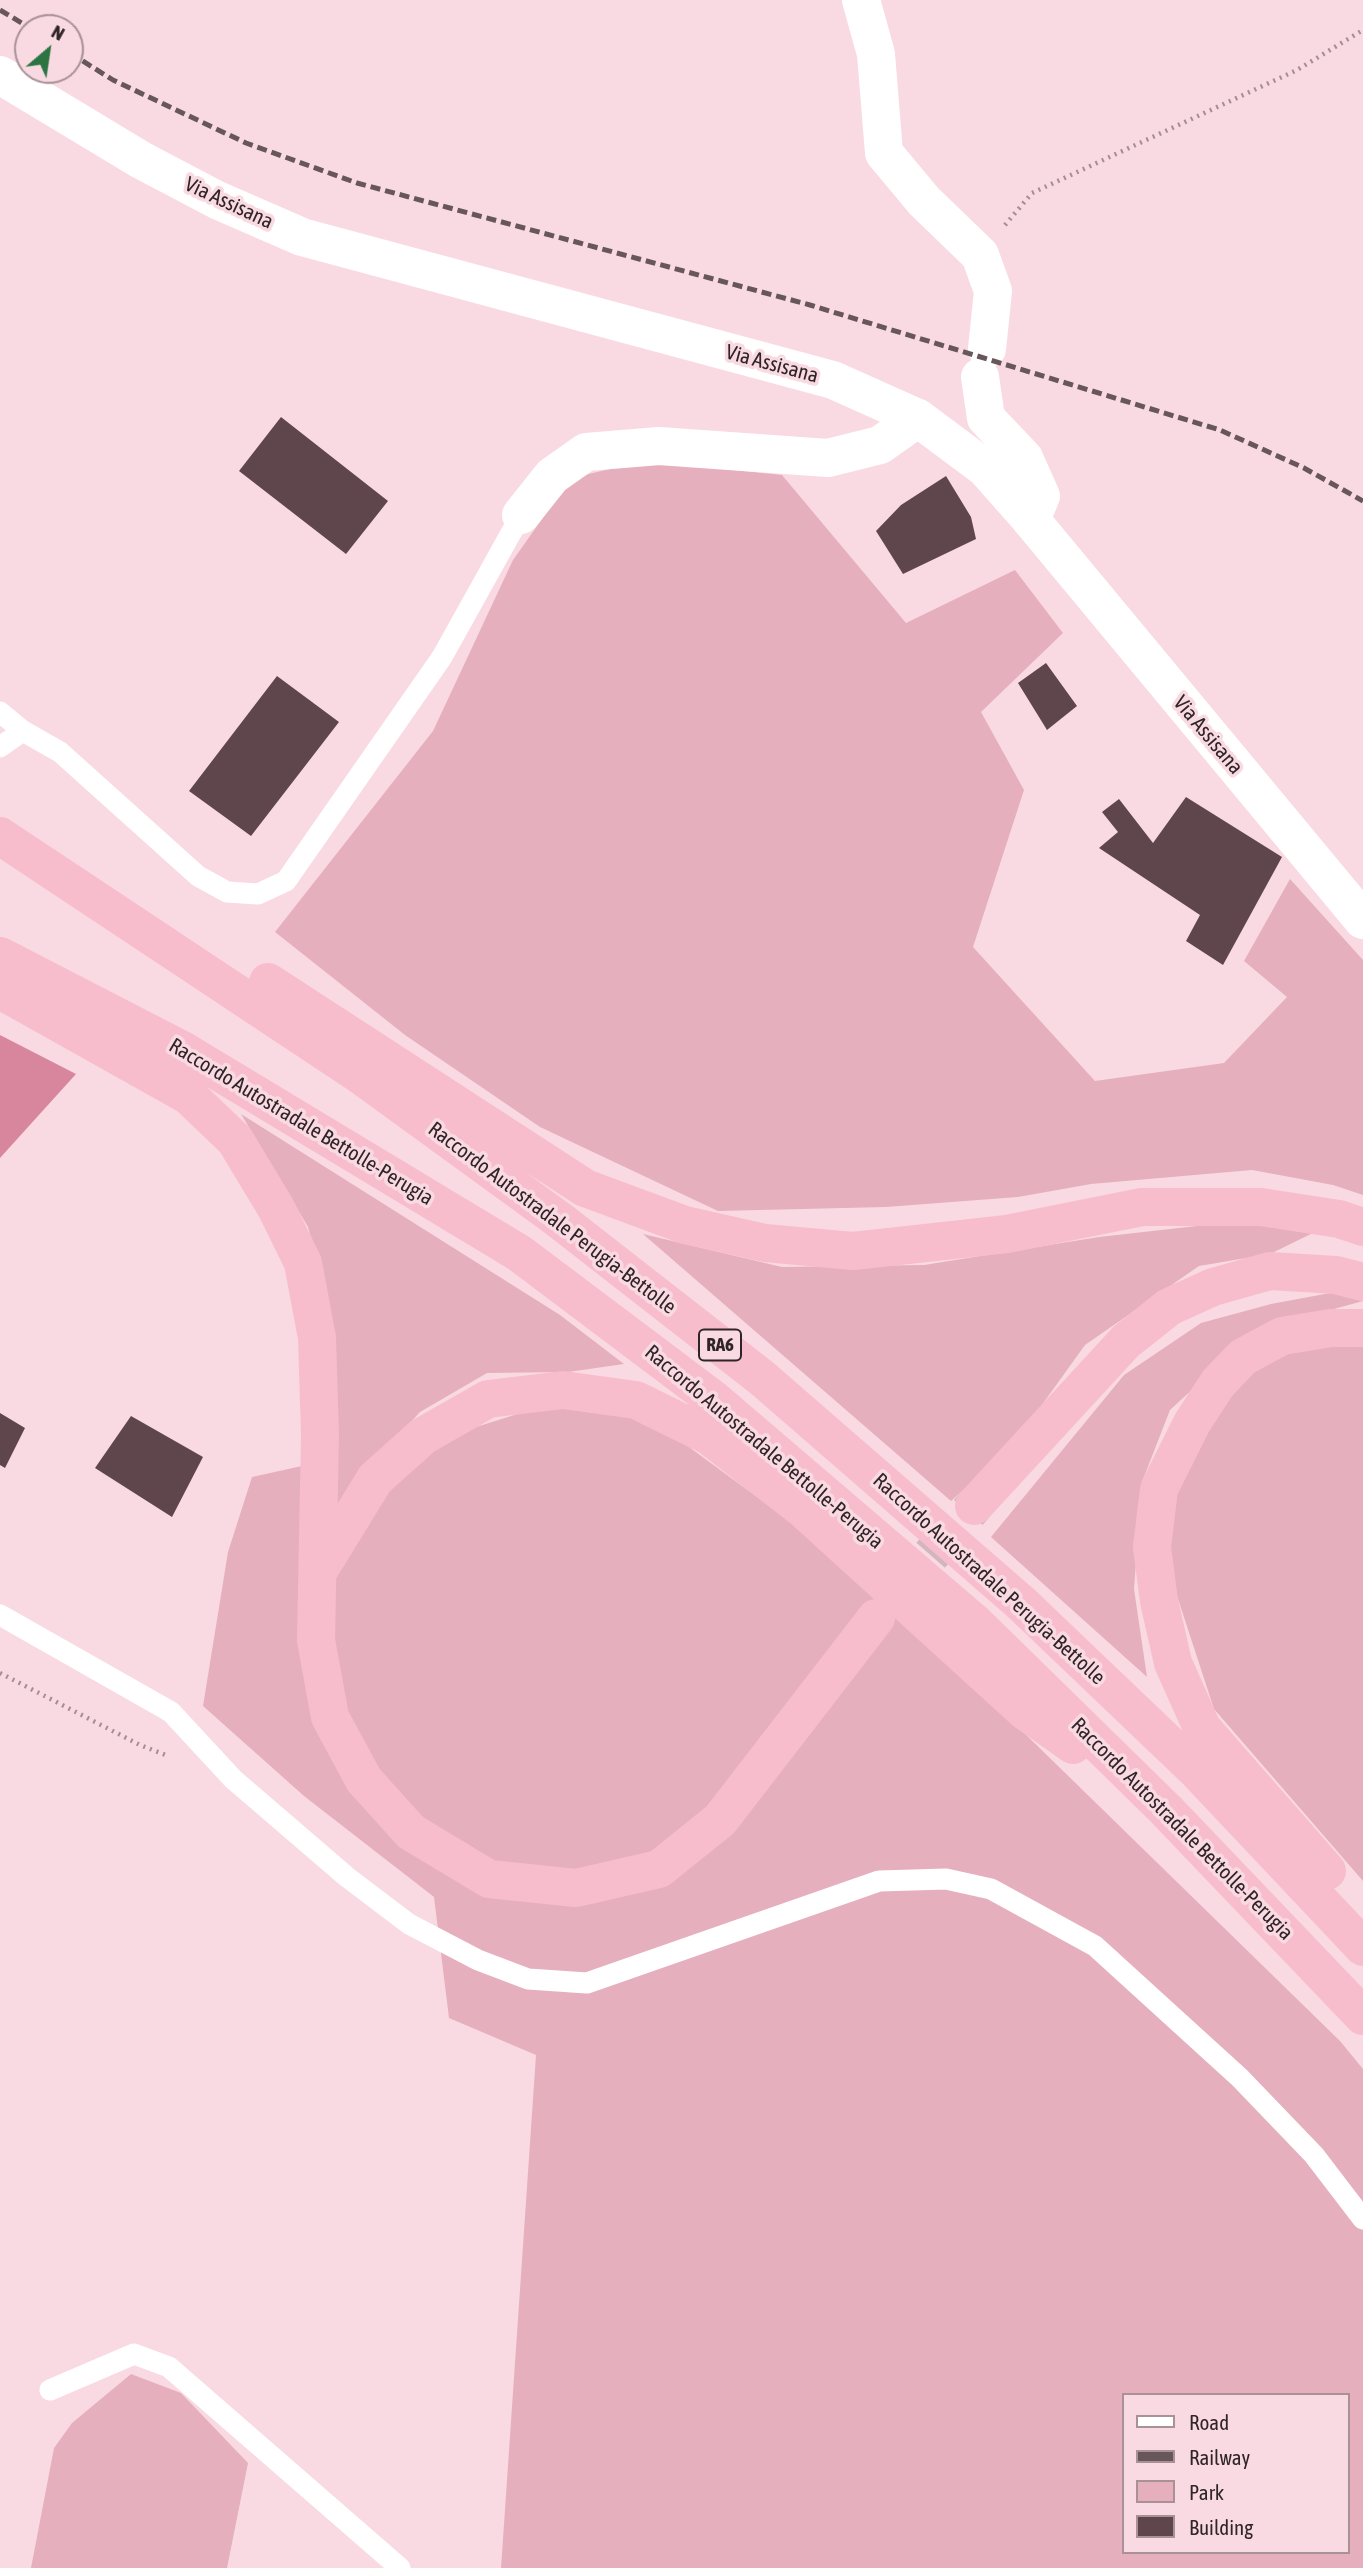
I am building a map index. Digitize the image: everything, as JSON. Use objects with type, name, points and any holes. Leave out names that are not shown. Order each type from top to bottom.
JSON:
[{"type":"highway","points":[[0,833],[149,905],[585,1188],[685,1225],[765,1243],[853,1251],[1007,1234],[1142,1207],[1261,1206],[1339,1219],[1363,1227]]},
{"type":"highway","name":"Raccordo Autostradale Perugia-Bettolle","points":[[0,833],[360,1074],[558,1219],[762,1378],[1031,1612],[1196,1770],[1363,1947]]},
{"type":"highway","name":"Raccordo Autostradale Bettolle-Perugia","points":[[0,956],[184,1051],[519,1253],[713,1399],[976,1624],[1166,1810],[1363,2015]]},
{"type":"highway","points":[[0,990],[189,1096],[235,1140],[276,1208],[303,1264],[317,1338],[320,1435],[316,1640],[330,1717],[364,1780],[411,1832],[489,1879],[576,1888],[659,1869],[720,1820],[876,1618]]},
{"type":"highway","points":[[974,1506],[1126,1341],[1168,1307],[1213,1287],[1270,1271],[1336,1275],[1363,1282]]},
{"type":"highway","points":[[1363,1328],[1332,1328],[1282,1336],[1244,1357],[1218,1383],[1192,1423],[1159,1489],[1152,1547],[1159,1601],[1173,1663],[1202,1728],[1363,1912]]},
{"type":"highway","points":[[318,1572],[374,1479],[423,1436],[488,1399],[563,1390],[636,1400],[709,1436],[803,1509],[1025,1711],[1166,1810]]},
{"type":"main road","points":[[861,0],[877,54],[884,153],[924,201],[980,256],[993,291],[983,363],[986,418],[1024,458],[1041,496],[1031,520]]},
{"type":"main road","name":"Via Assisana","points":[[0,75],[152,166],[217,200],[302,237],[833,380],[918,418],[985,468],[1363,920]]},
{"type":"main road","points":[[521,515],[552,476],[586,452],[659,446],[828,458],[880,445],[918,418]]},
{"type":"lane","points":[[0,712],[23,732],[60,752],[198,876],[227,892],[258,894],[286,881],[434,668],[521,515]]},
{"type":"lane","points":[[0,747],[23,732]]},
{"type":"lane","points":[[0,1615],[171,1712],[233,1779],[347,1877],[409,1924],[478,1960],[528,1979],[587,1983],[879,1881],[946,1879],[991,1889],[1095,1946],[1240,2078],[1314,2155],[1363,2219]]},
{"type":"lane","points":[[50,2390],[134,2354],[169,2367],[400,2568]]},
{"type":"path","points":[[980,256],[1032,193],[1297,70],[1363,30]]},
{"type":"path","points":[[0,1674],[140,1745],[175,1758]]},
{"type":"green space","points":[[645,461],[782,475],[906,623],[1015,570],[1063,633],[981,712],[1024,790],[973,947],[1095,1081],[1224,1063],[1287,997],[1244,961],[1290,879],[1363,960],[1363,1195],[1333,1185],[1252,1170],[1091,1184],[1018,1197],[886,1207],[718,1211],[540,1127],[405,1035],[275,932],[433,731],[513,560],[571,478]]},
{"type":"green space","points":[[241,1114],[560,1315],[624,1364],[568,1372],[487,1373],[420,1412],[378,1458],[549,1404],[655,1422],[787,1519],[976,1686],[1340,2041],[1363,2069],[1363,2568],[501,2568],[536,2055],[449,2018],[434,1897],[304,1796],[203,1706],[228,1552],[252,1477],[338,1458],[328,1300],[308,1227]]},
{"type":"green space","points":[[1259,1219],[1315,1232],[1270,1254],[1199,1266],[1085,1345],[1011,1448],[951,1501],[643,1234],[782,1267],[924,1265],[1099,1237]]},
{"type":"green space","points":[[1341,1291],[1363,1301],[1294,1320],[1220,1364],[1170,1410],[1142,1482],[1134,1589],[1147,1677],[991,1537],[1124,1375],[1201,1323],[1271,1304]]},
{"type":"green space","points":[[1363,1341],[1363,1881],[1214,1709],[1163,1553],[1184,1461],[1228,1387],[1297,1347]]},
{"type":"green space","points":[[131,2374],[181,2393],[248,2463],[227,2568],[31,2568],[54,2448],[72,2423]]},
{"type":"shaded area","points":[[0,1035],[76,1074],[0,1158]]},
{"type":"building","points":[[281,417],[388,501],[346,554],[239,471]]},
{"type":"building","points":[[946,476],[971,517],[976,539],[903,574],[876,531],[901,505]]},
{"type":"building","points":[[1046,663],[1077,706],[1047,730],[1018,683]]},
{"type":"building","points":[[277,676],[339,722],[251,836],[189,791]]},
{"type":"building","points":[[1186,797],[1282,857],[1223,965],[1186,941],[1200,915],[1099,848],[1118,832],[1102,812],[1119,799],[1153,843]]},
{"type":"building","points":[[0,1413],[25,1428],[5,1468],[0,1465]]},
{"type":"building","points":[[131,1416],[203,1457],[172,1517],[95,1468]]},
{"type":"tunnel","points":[[893,1598],[974,1506]]},
{"type":"railway","points":[[0,10],[14,18]]},
{"type":"railway","points":[[84,62],[113,80],[246,143],[357,183],[810,305],[1220,430],[1304,468],[1363,501]]}]
